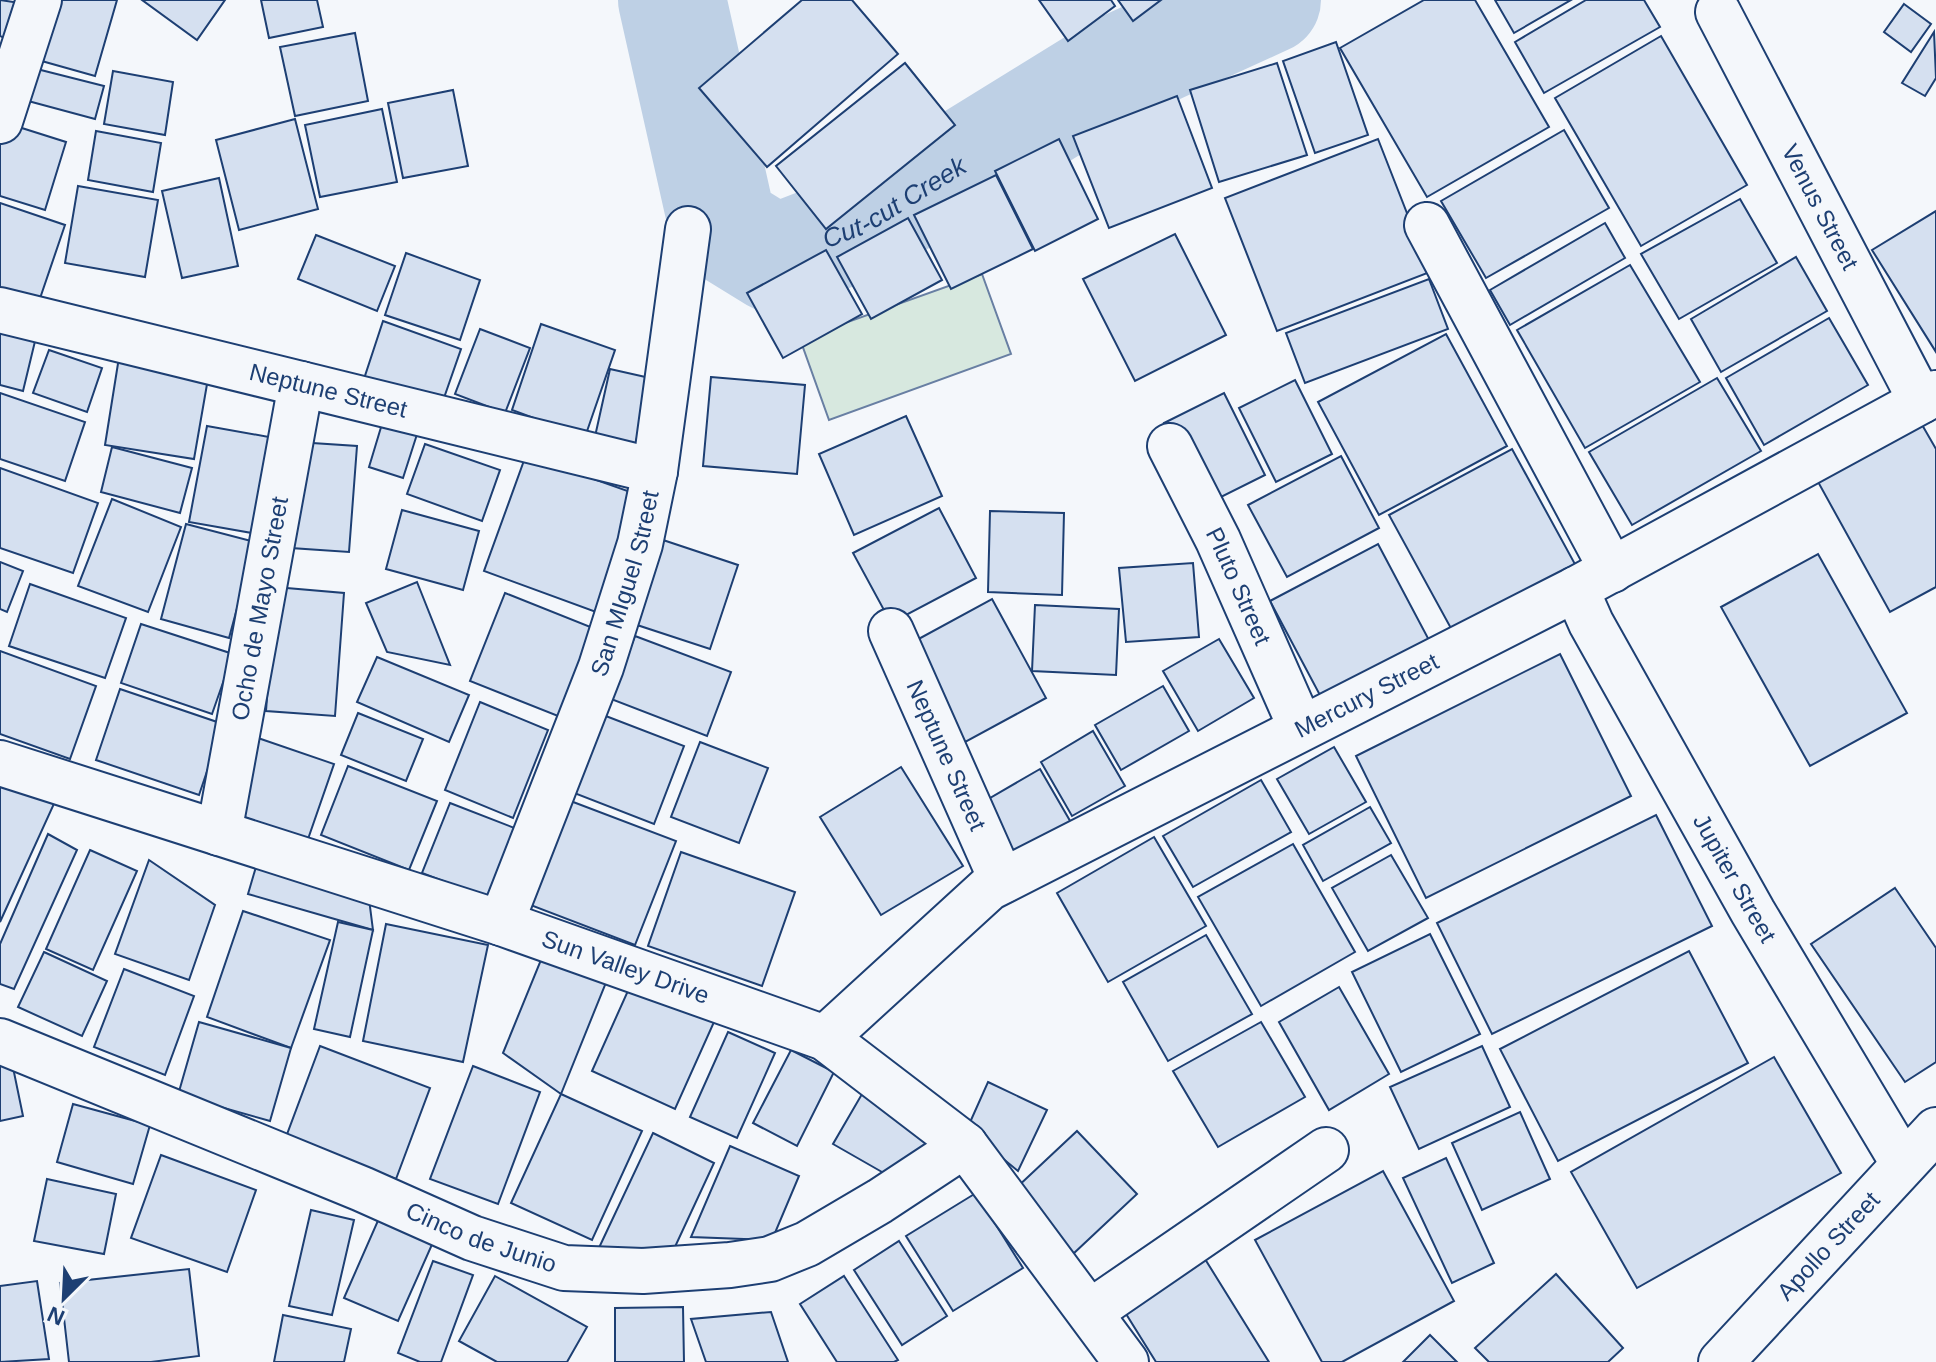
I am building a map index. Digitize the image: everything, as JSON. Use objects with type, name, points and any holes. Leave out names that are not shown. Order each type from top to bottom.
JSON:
[{"type":"street","points":[[0,121],[39,0]]},
{"type":"street","name":"Venus Street","points":[[1718,12],[1929,397]]},
{"type":"street","name":"Jupiter Street","points":[[1427,225],[1594,580],[1591,623],[1753,912],[1903,1163]]},
{"type":"street","name":"San MIguel Street","points":[[501,923],[601,667],[640,544],[655,471],[688,229]]},
{"type":"street","name":"Neptune Street","points":[[0,310],[655,471]]},
{"type":"street","name":"Ocho de Mayo Street","points":[[219,833],[301,384]]},
{"type":"street","name":"Mercury Street","points":[[825,1038],[989,888],[1594,580],[1929,397]]},
{"type":"street","name":"Pluto Street","points":[[1170,446],[1218,540],[1301,728]]},
{"type":"street","name":"Neptune Street","points":[[891,631],[1002,881]]},
{"type":"street","name":"Sun Valley Drive","points":[[0,763],[501,923],[825,1038],[965,1145],[1126,1362]]},
{"type":"street","name":"Cinco de Junio","points":[[0,1041],[362,1189],[472,1238],[564,1268],[643,1271],[770,1259],[807,1244],[965,1145]]},
{"type":"street","name":"Apollo Street","points":[[1721,1362],[1936,1130]]},
{"type":"street","points":[[1090,1312],[1326,1150]]},
{"type":"shaded area","points":[[982,274],[1011,354],[829,420],[800,339]]},
{"type":"building","points":[[0,0],[20,3],[4,38],[0,36]]},
{"type":"building","points":[[48,0],[117,0],[95,76],[31,58]]},
{"type":"building","points":[[142,0],[225,0],[197,40]]},
{"type":"building","points":[[261,0],[317,0],[323,27],[269,38]]},
{"type":"building","points":[[802,0],[852,0],[898,54],[767,167],[699,88]]},
{"type":"building","points":[[1039,0],[1111,0],[1115,6],[1068,41]]},
{"type":"building","points":[[1118,0],[1161,0],[1133,21]]},
{"type":"building","points":[[1424,0],[1475,0],[1549,127],[1427,197],[1340,48]]},
{"type":"building","points":[[1495,0],[1571,0],[1514,33]]},
{"type":"building","points":[[1586,0],[1644,0],[1660,27],[1544,93],[1515,42]]},
{"type":"building","points":[[1904,4],[1931,24],[1911,52],[1884,32]]},
{"type":"building","points":[[1934,32],[1936,78],[1925,96],[1902,83]]},
{"type":"building","points":[[355,33],[368,101],[295,116],[280,47]]},
{"type":"building","points":[[1661,36],[1747,185],[1641,246],[1555,98]]},
{"type":"building","points":[[1336,42],[1368,135],[1315,153],[1283,61]]},
{"type":"building","points":[[905,63],[955,125],[826,229],[776,166]]},
{"type":"building","points":[[1277,63],[1307,155],[1219,182],[1190,90]]},
{"type":"building","points":[[25,66],[104,86],[95,119],[17,98]]},
{"type":"building","points":[[113,71],[173,82],[165,135],[104,124]]},
{"type":"building","points":[[453,90],[468,166],[403,178],[388,103]]},
{"type":"building","points":[[1177,96],[1212,188],[1109,228],[1073,136]]},
{"type":"building","points":[[382,109],[397,182],[320,197],[305,125]]},
{"type":"building","points":[[295,119],[318,209],[239,230],[216,140]]},
{"type":"building","points":[[6,123],[66,142],[45,210],[0,196],[0,143]]},
{"type":"building","points":[[1564,130],[1609,208],[1486,278],[1441,201]]},
{"type":"building","points":[[96,131],[161,143],[153,192],[88,180]]},
{"type":"building","points":[[1059,139],[1098,219],[1035,251],[995,171]]},
{"type":"building","points":[[1378,139],[1430,272],[1277,331],[1225,198]]},
{"type":"building","points":[[996,175],[1033,249],[951,289],[914,215]]},
{"type":"building","points":[[219,178],[238,266],[182,278],[162,191]]},
{"type":"building","points":[[78,186],[158,200],[145,277],[65,263]]},
{"type":"building","points":[[1740,199],[1777,263],[1679,319],[1641,254]]},
{"type":"building","points":[[0,203],[65,225],[35,313],[0,301]]},
{"type":"building","points":[[1936,211],[1936,352],[1872,250]]},
{"type":"building","points":[[908,218],[942,280],[871,319],[837,257]]},
{"type":"building","points":[[1605,223],[1625,258],[1510,325],[1490,290]]},
{"type":"building","points":[[1175,234],[1226,335],[1135,381],[1083,279]]},
{"type":"building","points":[[316,235],[395,266],[377,311],[298,279]]},
{"type":"building","points":[[826,250],[862,314],[783,358],[747,293]]},
{"type":"building","points":[[406,253],[480,280],[460,340],[385,315]]},
{"type":"building","points":[[1796,257],[1827,311],[1721,372],[1691,319]]},
{"type":"building","points":[[1630,265],[1700,382],[1585,448],[1517,330]]},
{"type":"building","points":[[1429,279],[1448,329],[1305,383],[1286,333]]},
{"type":"building","points":[[1829,318],[1868,385],[1764,445],[1726,378]]},
{"type":"building","points":[[383,321],[461,349],[438,415],[361,388]]},
{"type":"building","points":[[0,323],[37,333],[23,391],[0,385]]},
{"type":"building","points":[[541,324],[615,350],[585,437],[512,410]]},
{"type":"building","points":[[480,329],[530,348],[505,413],[455,394]]},
{"type":"building","points":[[1446,334],[1507,446],[1379,515],[1318,402]]},
{"type":"building","points":[[49,350],[102,368],[87,412],[33,393]]},
{"type":"building","points":[[120,351],[210,367],[194,459],[105,445]]},
{"type":"building","points":[[610,369],[650,378],[634,451],[594,441]]},
{"type":"building","points":[[711,377],[805,385],[797,474],[703,466]]},
{"type":"building","points":[[1717,378],[1761,451],[1632,525],[1589,452]]},
{"type":"building","points":[[1295,380],[1332,454],[1276,482],[1239,408]]},
{"type":"building","points":[[0,393],[85,422],[65,481],[0,459]]},
{"type":"building","points":[[1224,393],[1265,475],[1205,505],[1164,423]]},
{"type":"building","points":[[385,414],[420,425],[403,478],[369,467]]},
{"type":"building","points":[[906,416],[942,496],[854,535],[819,454]]},
{"type":"building","points":[[1921,423],[1936,449],[1936,587],[1890,612],[1817,480]]},
{"type":"building","points":[[207,426],[269,437],[252,533],[189,522]]},
{"type":"building","points":[[297,442],[357,446],[349,552],[291,548]]},
{"type":"building","points":[[425,444],[500,470],[482,521],[407,494]]},
{"type":"building","points":[[112,447],[192,468],[180,513],[101,492]]},
{"type":"building","points":[[1512,449],[1576,566],[1453,632],[1389,515]]},
{"type":"building","points":[[526,455],[639,495],[596,612],[484,571]]},
{"type":"building","points":[[1341,456],[1379,528],[1287,577],[1248,505]]},
{"type":"building","points":[[0,468],[98,503],[73,573],[0,548]]},
{"type":"building","points":[[112,499],[181,527],[148,612],[78,586]]},
{"type":"building","points":[[939,508],[976,578],[891,623],[853,553]]},
{"type":"building","points":[[402,510],[479,531],[463,590],[386,569]]},
{"type":"building","points":[[990,511],[1064,513],[1062,595],[988,592]]},
{"type":"building","points":[[186,524],[255,542],[229,638],[161,619]]},
{"type":"building","points":[[657,538],[738,565],[710,649],[628,622]]},
{"type":"building","points":[[1378,544],[1430,642],[1322,699],[1270,601]]},
{"type":"building","points":[[1818,554],[1907,713],[1810,766],[1721,607]]},
{"type":"building","points":[[0,562],[23,571],[7,612],[0,609]]},
{"type":"building","points":[[1193,563],[1199,637],[1126,642],[1119,568]]},
{"type":"building","points":[[417,582],[450,665],[387,652],[366,603]]},
{"type":"building","points":[[30,584],[126,618],[105,678],[9,646]]},
{"type":"building","points":[[275,587],[344,593],[335,716],[266,711]]},
{"type":"building","points":[[505,593],[598,630],[563,718],[470,681]]},
{"type":"building","points":[[992,599],[1046,698],[956,747],[902,648]]},
{"type":"building","points":[[1035,605],[1119,609],[1116,675],[1032,671]]},
{"type":"building","points":[[141,624],[233,654],[212,714],[121,683]]},
{"type":"building","points":[[635,636],[731,672],[707,736],[611,699]]},
{"type":"building","points":[[1219,639],[1254,698],[1198,731],[1163,671]]},
{"type":"building","points":[[0,651],[96,686],[70,759],[0,734]]},
{"type":"building","points":[[1560,654],[1631,796],[1426,898],[1356,756]]},
{"type":"building","points":[[377,657],[469,695],[449,742],[357,702]]},
{"type":"building","points":[[1163,686],[1189,731],[1121,770],[1095,725]]},
{"type":"building","points":[[120,689],[223,724],[199,795],[96,760]]},
{"type":"building","points":[[480,702],[548,730],[513,818],[445,790]]},
{"type":"building","points":[[358,713],[423,739],[406,781],[341,755]]},
{"type":"building","points":[[598,713],[684,746],[654,824],[569,791]]},
{"type":"building","points":[[1093,731],[1125,786],[1072,816],[1041,762]]},
{"type":"building","points":[[258,738],[334,764],[308,839],[232,813]]},
{"type":"building","points":[[700,742],[768,768],[739,843],[671,817]]},
{"type":"building","points":[[1334,747],[1366,802],[1309,834],[1277,779]]},
{"type":"building","points":[[348,766],[437,801],[409,870],[321,835]]},
{"type":"building","points":[[901,767],[963,866],[881,915],[820,817]]},
{"type":"building","points":[[1040,769],[1073,826],[1011,861],[978,805]]},
{"type":"building","points":[[0,778],[58,795],[0,922]]},
{"type":"building","points":[[1261,780],[1291,832],[1193,887],[1163,836]]},
{"type":"building","points":[[560,797],[676,841],[635,945],[520,901]]},
{"type":"building","points":[[450,803],[517,829],[490,899],[422,873]]},
{"type":"building","points":[[1370,807],[1391,843],[1323,881],[1303,845]]},
{"type":"building","points":[[1656,815],[1712,926],[1492,1034],[1437,923]]},
{"type":"building","points":[[48,834],[77,850],[14,989],[0,984],[0,944]]},
{"type":"building","points":[[1154,837],[1206,926],[1108,982],[1057,893]]},
{"type":"building","points":[[1293,844],[1355,952],[1261,1006],[1198,897]]},
{"type":"building","points":[[90,850],[137,871],[93,970],[46,949]]},
{"type":"building","points":[[681,852],[795,892],[762,986],[648,946]]},
{"type":"building","points":[[1391,855],[1428,918],[1368,951],[1332,888]]},
{"type":"building","points":[[149,860],[215,905],[189,980],[115,954]]},
{"type":"building","points":[[258,860],[368,891],[373,930],[248,894]]},
{"type":"building","points":[[1895,888],[1936,948],[1936,1062],[1905,1082],[1811,944]]},
{"type":"building","points":[[243,911],[330,940],[291,1048],[207,1017]]},
{"type":"building","points":[[338,922],[373,930],[350,1037],[314,1029]]},
{"type":"building","points":[[386,924],[488,945],[463,1062],[363,1041]]},
{"type":"building","points":[[1430,934],[1480,1034],[1401,1072],[1352,972]]},
{"type":"building","points":[[1206,935],[1252,1014],[1168,1061],[1123,982]]},
{"type":"building","points":[[545,950],[609,975],[561,1094],[503,1053]]},
{"type":"building","points":[[1689,951],[1748,1063],[1558,1161],[1500,1049]]},
{"type":"building","points":[[44,952],[107,981],[82,1036],[18,1007]]},
{"type":"building","points":[[124,969],[194,996],[165,1075],[94,1047]]},
{"type":"building","points":[[631,984],[714,1022],[675,1109],[592,1071]]},
{"type":"building","points":[[1339,987],[1389,1074],[1329,1110],[1279,1022]]},
{"type":"building","points":[[199,1022],[291,1048],[270,1121],[178,1095]]},
{"type":"building","points":[[1261,1022],[1305,1097],[1218,1147],[1173,1071]]},
{"type":"building","points":[[728,1032],[775,1053],[737,1138],[690,1117]]},
{"type":"building","points":[[0,1046],[9,1048],[23,1116],[0,1121]]},
{"type":"building","points":[[320,1046],[430,1088],[396,1179],[286,1137]]},
{"type":"building","points":[[1482,1046],[1510,1107],[1419,1149],[1390,1087]]},
{"type":"building","points":[[791,1050],[834,1072],[797,1146],[753,1123]]},
{"type":"building","points":[[1774,1057],[1841,1173],[1637,1288],[1571,1172]]},
{"type":"building","points":[[473,1066],[540,1092],[498,1204],[430,1179]]},
{"type":"building","points":[[988,1082],[1047,1110],[1018,1171],[967,1129]]},
{"type":"building","points":[[561,1094],[642,1131],[592,1240],[511,1203]]},
{"type":"building","points":[[862,1094],[932,1134],[903,1184],[833,1144]]},
{"type":"building","points":[[73,1104],[150,1125],[133,1184],[57,1162]]},
{"type":"building","points":[[1520,1112],[1550,1179],[1482,1210],[1452,1143]]},
{"type":"building","points":[[1077,1131],[1137,1194],[1073,1254],[1014,1190]]},
{"type":"building","points":[[653,1133],[714,1163],[674,1249],[597,1252]]},
{"type":"building","points":[[730,1146],[799,1176],[772,1240],[691,1237]]},
{"type":"building","points":[[161,1155],[256,1190],[227,1272],[131,1238]]},
{"type":"building","points":[[1446,1158],[1494,1263],[1452,1283],[1403,1178]]},
{"type":"building","points":[[1383,1171],[1454,1301],[1342,1362],[1322,1362],[1255,1240]]},
{"type":"building","points":[[47,1179],[116,1194],[104,1254],[34,1241]]},
{"type":"building","points":[[976,1193],[1023,1268],[953,1311],[906,1236]]},
{"type":"building","points":[[311,1210],[354,1220],[332,1315],[289,1306]]},
{"type":"building","points":[[380,1216],[434,1240],[398,1321],[344,1298]]},
{"type":"building","points":[[899,1241],[947,1316],[902,1345],[854,1270]]},
{"type":"building","points":[[1205,1259],[1269,1362],[1156,1362],[1123,1309]]},
{"type":"building","points":[[433,1261],[473,1275],[441,1362],[420,1362],[398,1353]]},
{"type":"building","points":[[189,1269],[199,1356],[151,1362],[69,1362],[60,1283]]},
{"type":"building","points":[[1556,1274],[1623,1348],[1608,1362],[1489,1362],[1475,1348]]},
{"type":"building","points":[[495,1276],[587,1327],[567,1362],[497,1362],[459,1341]]},
{"type":"building","points":[[844,1276],[898,1360],[837,1362],[800,1304]]},
{"type":"building","points":[[37,1281],[49,1359],[0,1362],[0,1286]]},
{"type":"building","points":[[683,1307],[684,1362],[615,1362],[615,1308]]},
{"type":"building","points":[[771,1312],[788,1362],[706,1362],[691,1319]]},
{"type":"building","points":[[283,1315],[351,1329],[344,1362],[274,1362]]},
{"type":"building","points":[[1430,1335],[1457,1362],[1403,1362]]},
{"type":"waterway","name":"Cut-cut Creek","points":[[672,0],[723,227],[775,259],[865,224],[1116,69],[1267,0]]}]
